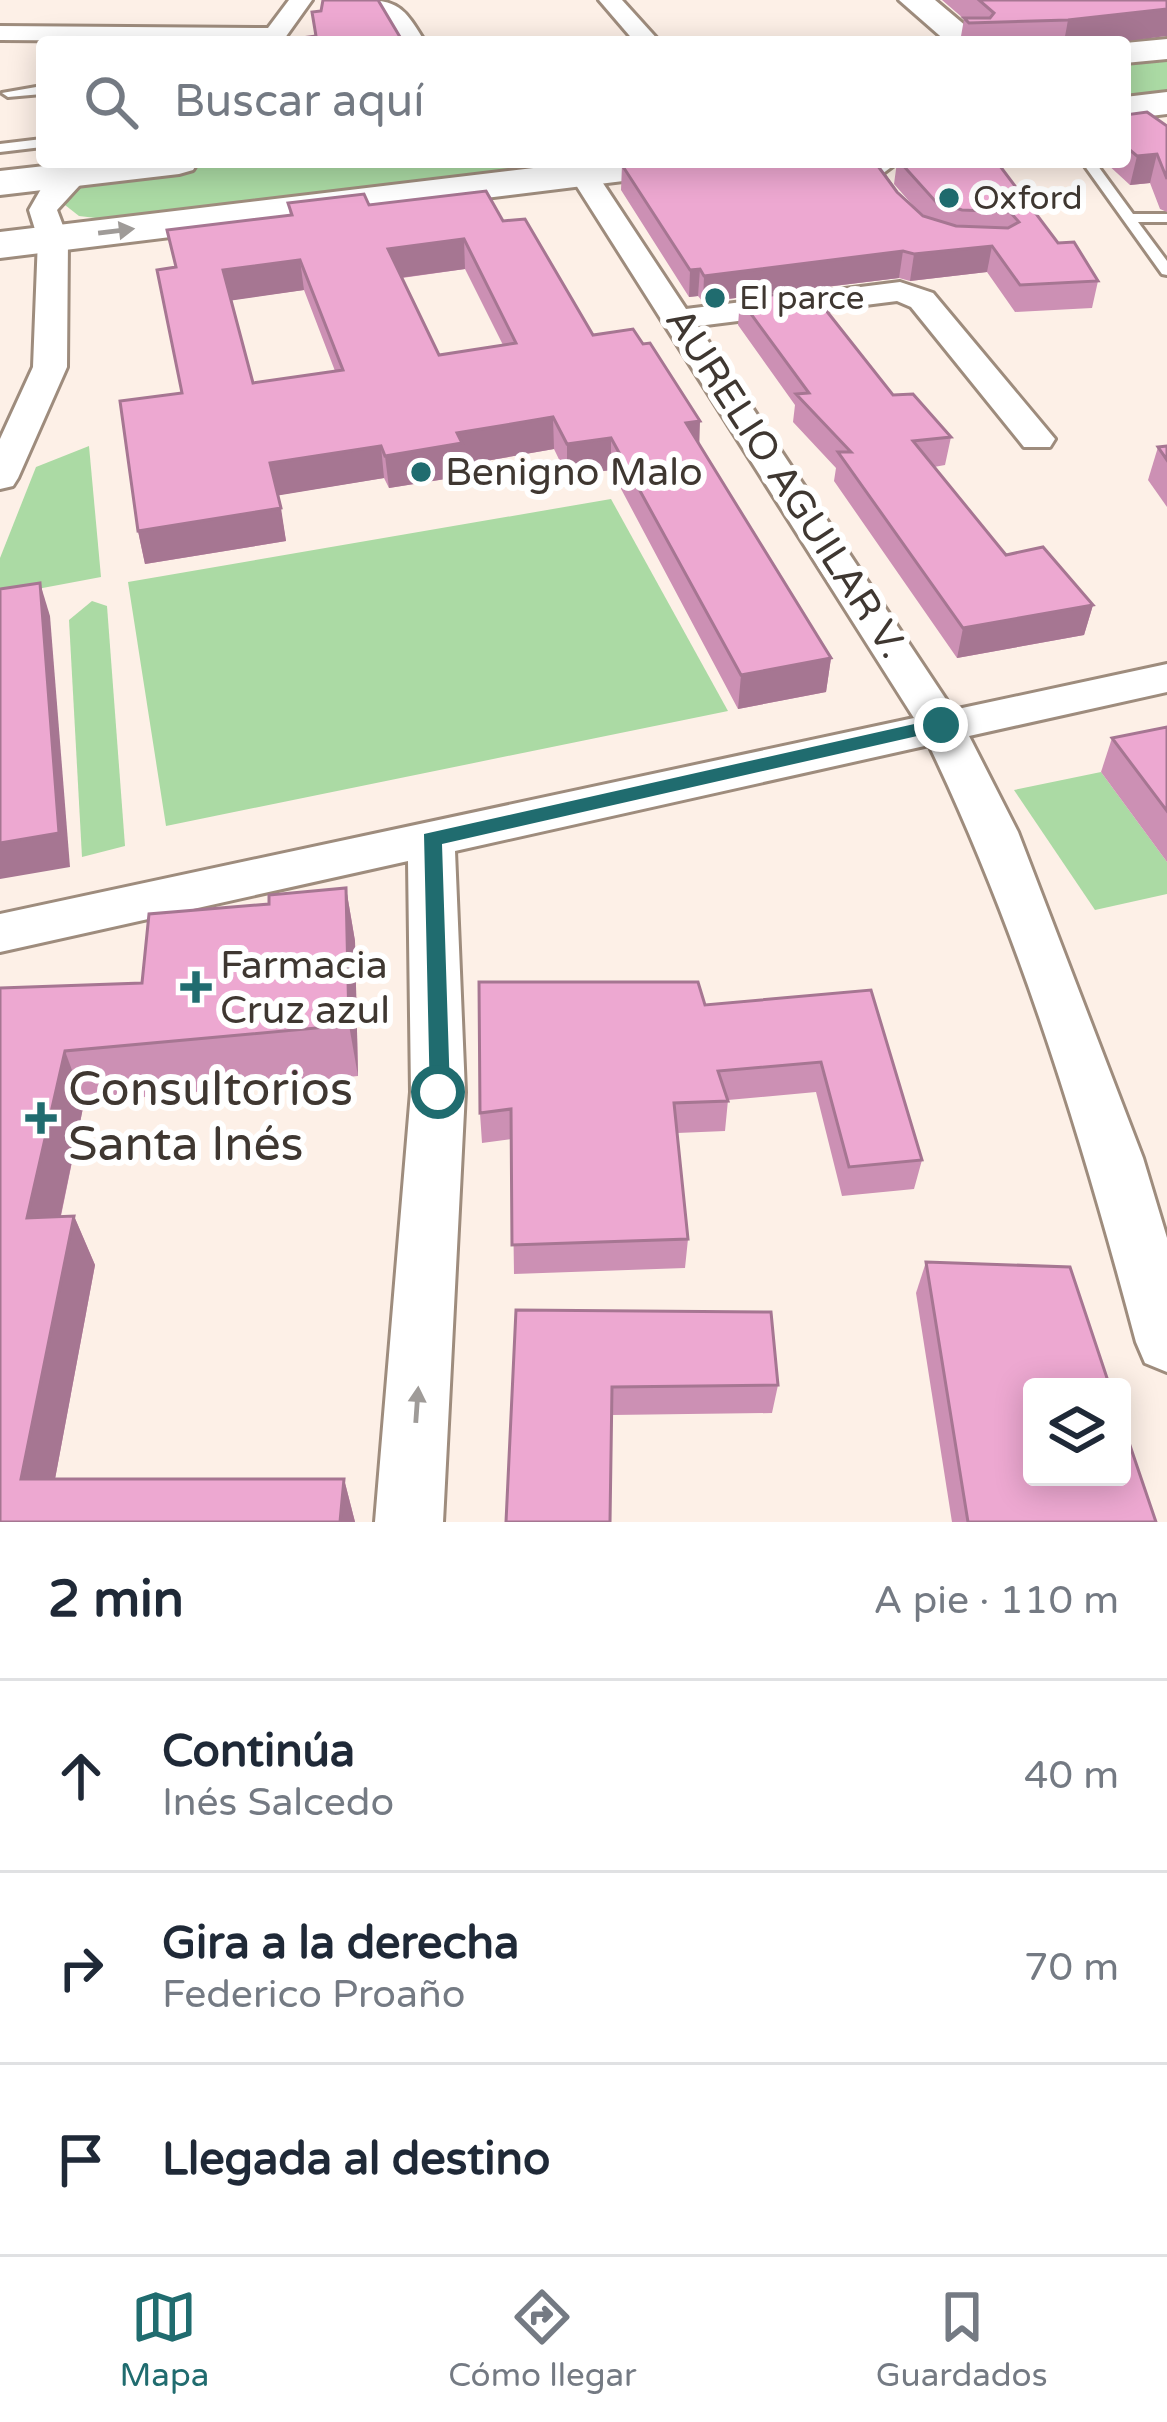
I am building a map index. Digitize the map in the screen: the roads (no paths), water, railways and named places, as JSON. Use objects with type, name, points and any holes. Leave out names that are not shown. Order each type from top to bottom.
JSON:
[{"type":"main road","points":[[881,0],[925,36]]},
{"type":"main road","points":[[915,0],[960,36]]},
{"type":"main road","points":[[1131,52],[1167,49]]},
{"type":"main road","points":[[1131,107],[1167,103]]},
{"type":"main road","points":[[0,183],[119,168]]},
{"type":"main road","points":[[0,245],[627,168]]},
{"type":"street","points":[[273,36],[301,0]]},
{"type":"street","points":[[377,0],[394,11],[409,36]]},
{"type":"street","points":[[610,0],[643,36]]},
{"type":"street","points":[[0,33],[136,36]]},
{"type":"street","name":"AURELIO AGUILAR V.","points":[[583,173],[941,725],[994,832],[1115,1158],[1167,1342]]},
{"type":"street","points":[[0,478],[50,367],[52,239],[43,210],[51,195],[76,174]]},
{"type":"street","points":[[680,319],[900,291],[922,300],[1037,440]]},
{"type":"street","points":[[0,933],[1167,678]]},
{"type":"street","points":[[409,1522],[438,1092],[431,839]]},
{"type":"lane","points":[[8,94],[36,91]]},
{"type":"lane","points":[[0,148],[36,144]]},
{"type":"lane","points":[[883,168],[875,173],[897,206]]},
{"type":"lane","points":[[1092,168],[1167,271]]},
{"type":"lane","points":[[1129,218],[1167,218]]},
{"type":"place","name":"Oxford","points":[[949,198]]},
{"type":"place","name":"El parce","points":[[715,298]]},
{"type":"place","name":"Benigno Malo","points":[[421,472]]},
{"type":"place","name":"Farmacia Cruz azul","points":[[196,987]]},
{"type":"place","name":"Consultorios Santa Inés","points":[[41,1118]]}]
